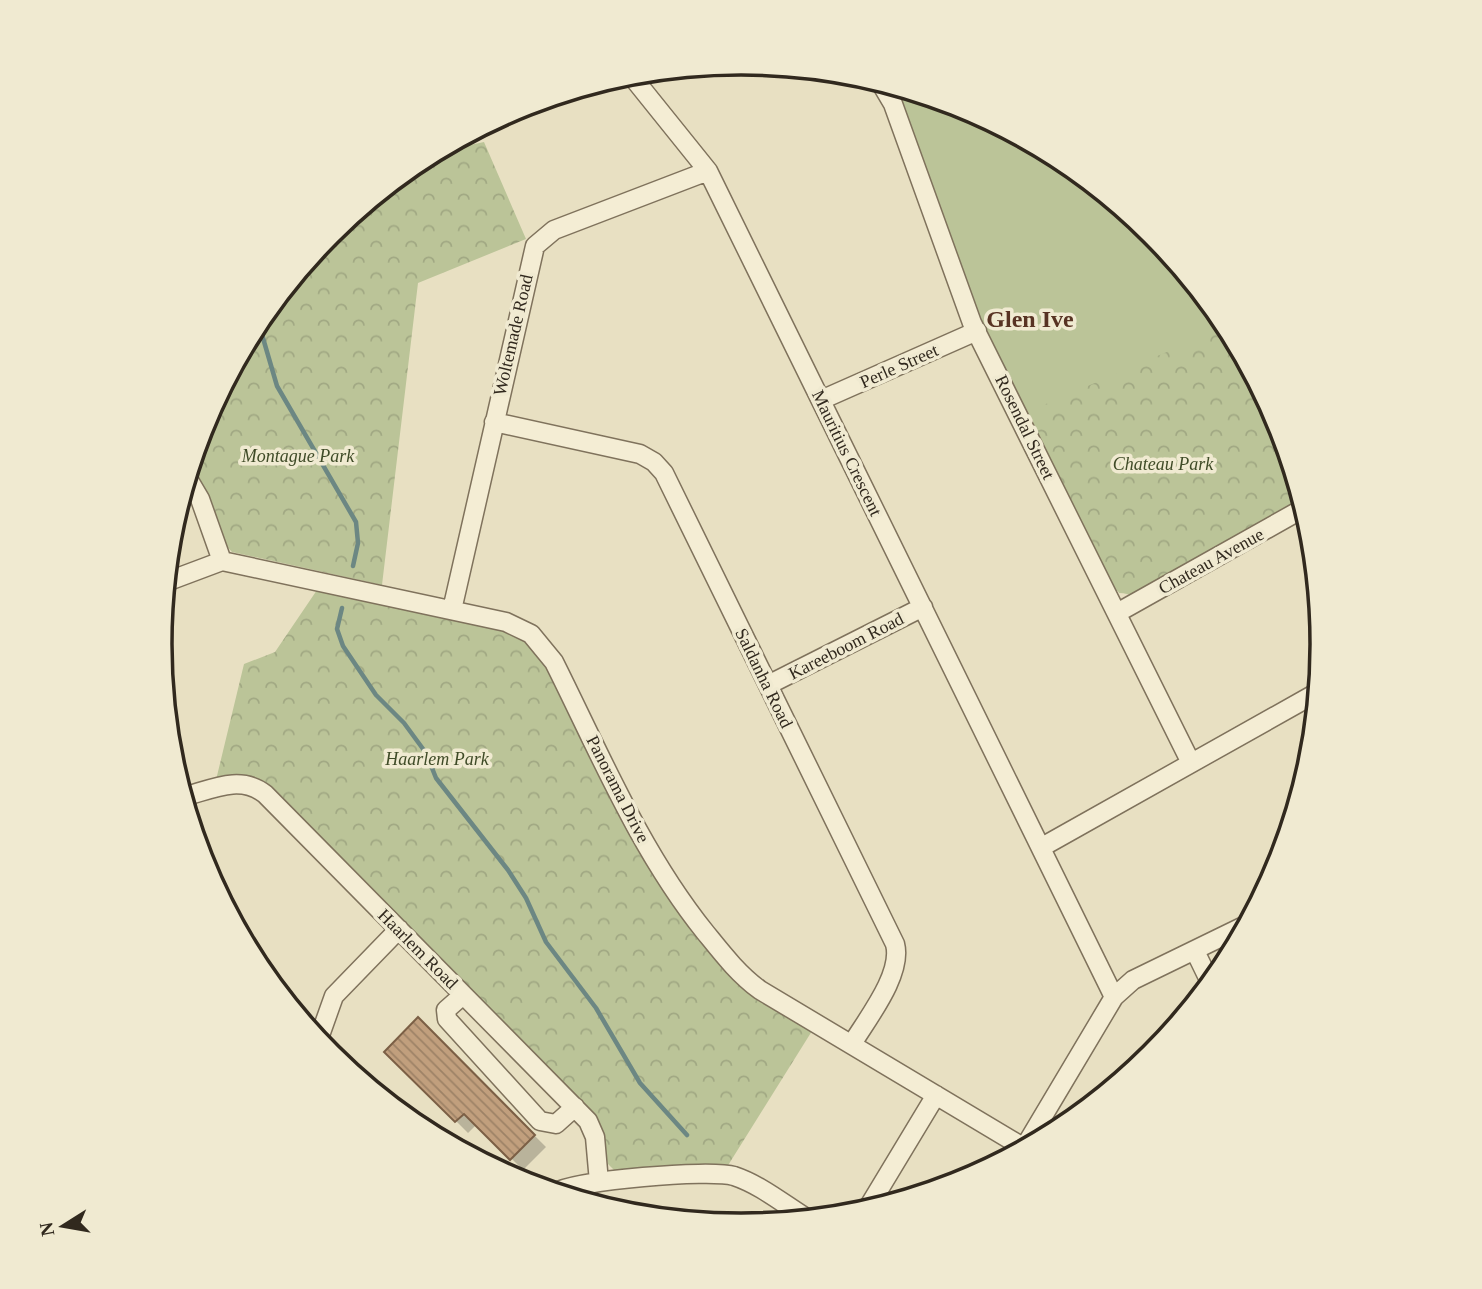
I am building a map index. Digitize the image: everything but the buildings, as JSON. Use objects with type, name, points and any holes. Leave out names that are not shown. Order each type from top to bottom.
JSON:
[{"type":"street","name":"Mauritius Crescent","points":[[639,85],[708,171],[1114,997]]},
{"type":"street","name":"Rosendal Street","points":[[888,95],[977,331],[1191,763]]},
{"type":"street","name":"Woltemade Road","points":[[452,610],[530,258],[539,241],[554,230],[708,171]]},
{"type":"street","name":"Perle Street","points":[[821,400],[977,331]]},
{"type":"street","name":"Saldanha Road","points":[[494,422],[640,454],[654,462],[664,473],[897,950],[894,973],[852,1044]]},
{"type":"street","points":[[176,578],[222,561],[194,488]]},
{"type":"street","name":"Chateau Avenue","points":[[1117,613],[1295,513]]},
{"type":"street","name":"Panorama Drive","points":[[222,561],[515,625],[544,646],[650,853],[681,902],[746,979],[1016,1143]]},
{"type":"street","name":"Kareeboom Road","points":[[768,685],[923,607]]},
{"type":"street","points":[[1042,847],[1307,698]]},
{"type":"street","name":"Haarlem Road","points":[[192,795],[231,784],[246,784],[259,789],[588,1121],[595,1137],[599,1182]]},
{"type":"street","points":[[322,1030],[334,996],[399,929]]},
{"type":"street","points":[[1035,1132],[1114,997],[1133,980],[1232,932]]},
{"type":"street","points":[[1195,951],[1206,973]]},
{"type":"street","points":[[463,995],[446,1010],[447,1019],[540,1121],[556,1124],[575,1107]]},
{"type":"street","points":[[874,1197],[936,1095]]},
{"type":"street","points":[[567,1186],[725,1174],[754,1185],[795,1211]]},
{"type":"green space","points":[[896,97],[924,105],[993,134],[1057,171],[1088,193],[1144,242],[1193,298],[1234,360],[1252,393],[1269,432],[1130,595],[1114,590],[980,320]]},
{"type":"green space","name":"Montague Park","points":[[484,142],[526,239],[418,283],[382,585],[232,552],[220,534],[197,478],[215,427],[248,360],[289,298],[338,242],[394,193],[468,145]]},
{"type":"green space","name":"Chateau Park","points":[[1216,331],[1252,393],[1267,427],[1293,506],[1135,594],[1119,593],[1025,413]]},
{"type":"green space","name":"Haarlem Park","points":[[317,590],[506,631],[528,643],[545,663],[643,858],[673,906],[736,983],[812,1031],[727,1167],[616,1172],[608,1164],[605,1150],[268,787],[216,780],[244,664],[275,652]]},
{"type":"waterway","points":[[263,337],[277,386],[356,522],[358,543],[353,566]]},
{"type":"waterway","points":[[342,608],[337,629],[343,646],[376,695],[404,723],[426,753],[436,778],[508,870],[526,898],[546,942],[596,1008],[640,1083],[687,1135]]},
{"type":"district","name":"Glen Ive","points":[[1030,319]]}]
